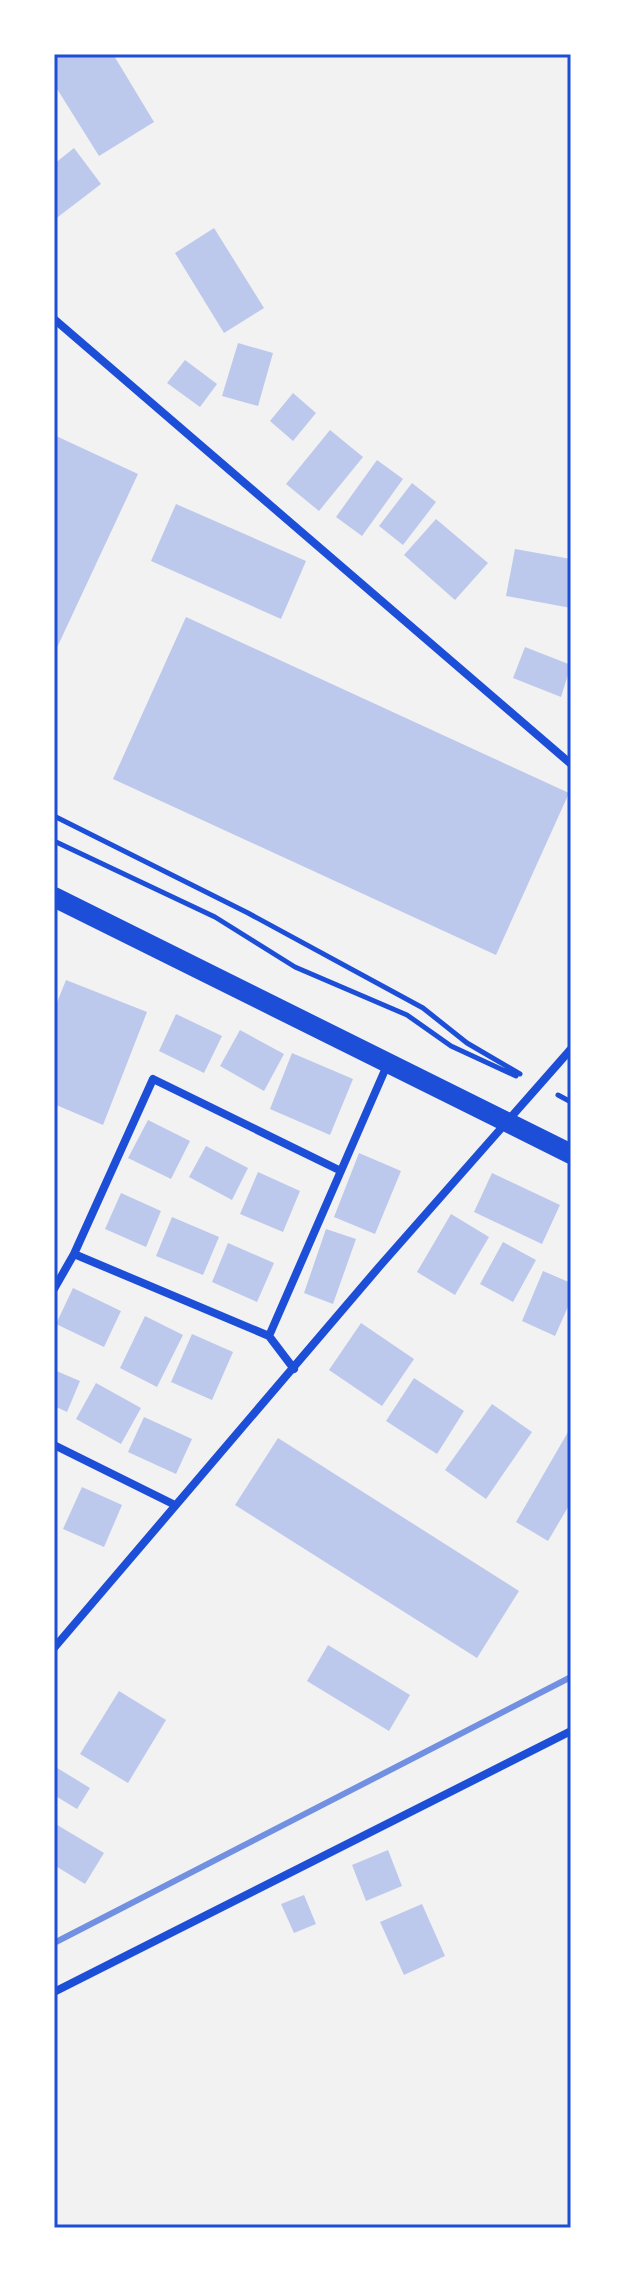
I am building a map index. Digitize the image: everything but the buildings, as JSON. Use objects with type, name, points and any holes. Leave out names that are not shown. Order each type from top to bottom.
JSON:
[{"type":"main road","points":[[54,897],[571,1154]]},
{"type":"street","points":[[54,319],[571,764]]},
{"type":"street","points":[[54,1648],[571,1049]]},
{"type":"street","points":[[269,1336],[388,1063]]},
{"type":"street","points":[[54,1289],[74,1254],[153,1079],[341,1171]]},
{"type":"street","points":[[74,1254],[269,1336],[294,1369]]},
{"type":"street","points":[[54,1445],[175,1505]]},
{"type":"street","points":[[54,1992],[571,1731]]},
{"type":"path","points":[[54,816],[248,913],[423,1008],[467,1043],[540,1087]]},
{"type":"path","points":[[54,841],[215,917],[295,967],[407,1015],[451,1046],[571,1098]]},
{"type":"railway","points":[[54,1943],[571,1677]]}]
